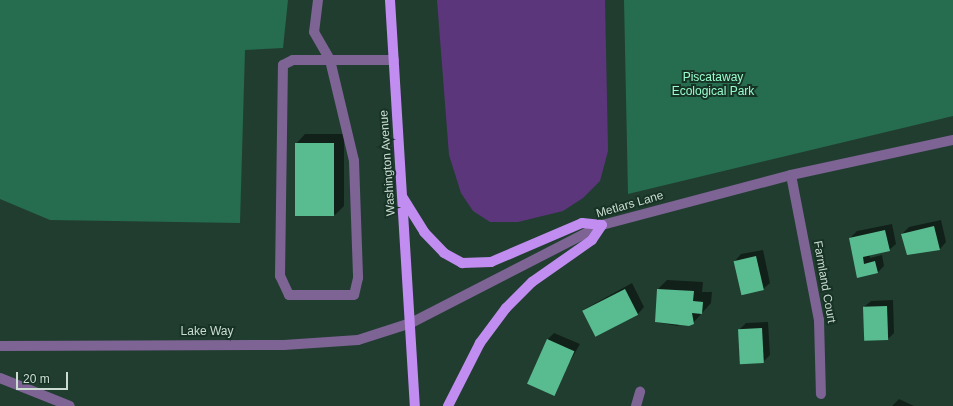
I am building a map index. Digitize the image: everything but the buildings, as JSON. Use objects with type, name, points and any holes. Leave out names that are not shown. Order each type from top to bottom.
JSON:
[{"type":"main road","name":"Washington Avenue","points":[[390,0],[411,323]]},
{"type":"main road","points":[[403,198],[424,232],[444,253],[462,262],[491,262],[582,223],[602,225],[592,240],[532,282],[506,308],[480,343],[448,406]]},
{"type":"main road","points":[[411,323],[415,406]]},
{"type":"street","points":[[318,0],[314,32],[330,60],[354,162],[358,278],[354,294],[289,295],[280,276],[283,65],[293,60],[330,60],[394,60]]},
{"type":"street","name":"Metlars Lane","points":[[411,323],[602,225],[791,175],[953,140]]},
{"type":"street","name":"Farmland Court","points":[[791,175],[819,320],[821,394]]},
{"type":"street","name":"Lake Way","points":[[0,346],[320,344],[358,340],[411,323]]},
{"type":"street","points":[[0,378],[70,406]]},
{"type":"street","points":[[636,406],[640,392]]},
{"type":"green space","points":[[0,0],[288,0],[283,48],[245,50],[240,223],[50,220],[0,199]]},
{"type":"green space","name":"Piscataway Ecological Park","points":[[624,0],[953,0],[953,116],[628,194]]},
{"type":"shaded area","points":[[437,0],[605,0],[608,151],[600,181],[583,198],[563,211],[518,222],[490,222],[473,211],[461,193],[449,155]]}]
